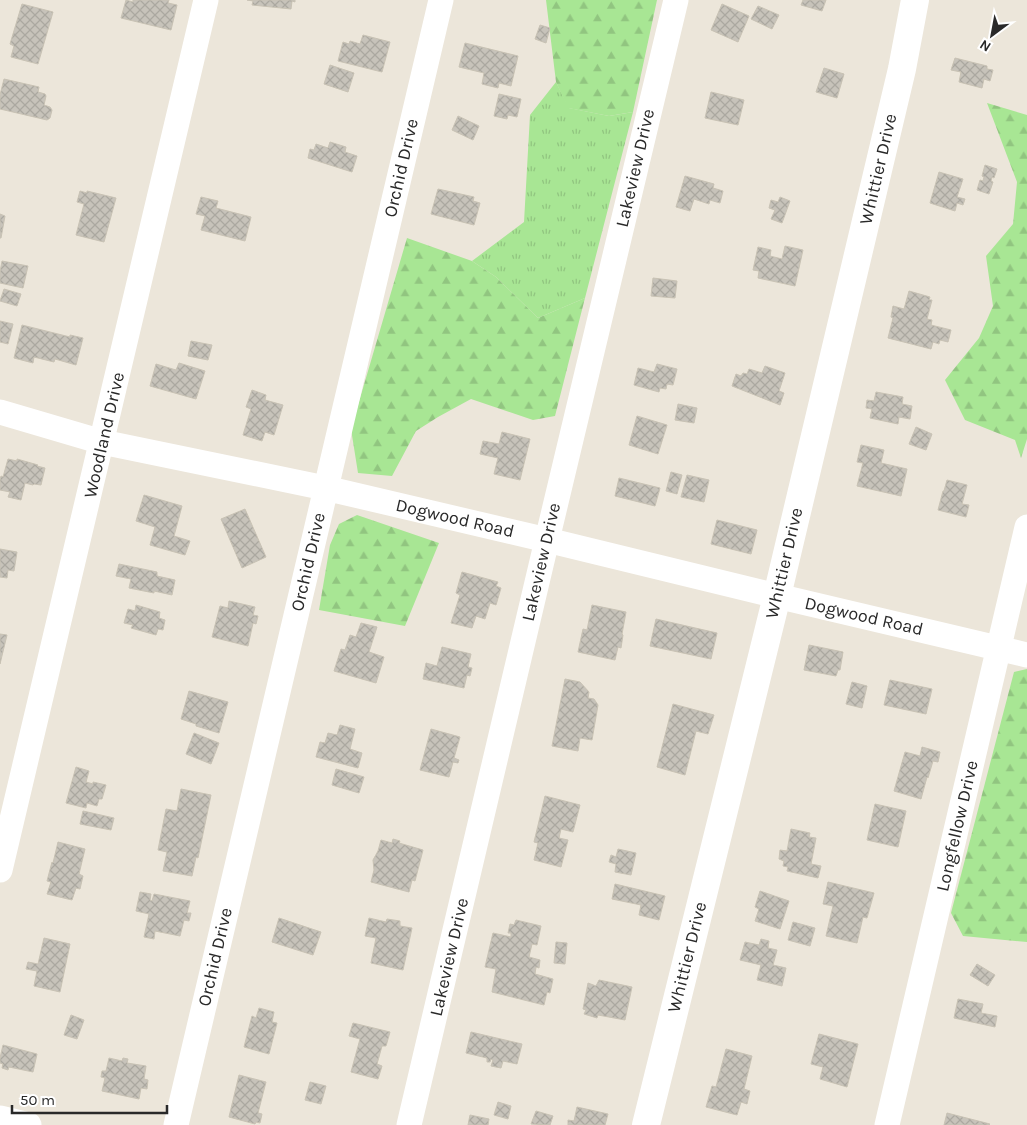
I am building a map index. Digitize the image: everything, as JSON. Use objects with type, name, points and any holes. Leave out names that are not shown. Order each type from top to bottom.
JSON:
[{"type":"street","name":"Woodland Drive","points":[[0,870],[206,0]]},
{"type":"street","name":"Orchid Drive","points":[[176,1125],[441,0]]},
{"type":"street","name":"Lakeview Drive","points":[[410,1125],[676,0]]},
{"type":"street","name":"Whittier Drive","points":[[646,1125],[777,596],[902,69],[915,0]]},
{"type":"street","name":"Dogwood Road","points":[[0,412],[102,442],[325,488],[1027,655]]},
{"type":"street","name":"Longfellow Drive","points":[[887,1125],[1027,527]]},
{"type":"street","points":[[0,1118],[29,1125]]},
{"type":"green space","points":[[546,0],[657,0],[633,112],[609,116],[568,108],[556,82]]},
{"type":"green space","points":[[556,82],[569,108],[609,116],[633,112],[585,298],[538,318],[496,277],[472,261],[524,222],[530,115]]},
{"type":"green space","points":[[987,103],[1027,115],[1027,439],[1021,458],[1015,440],[965,420],[945,380],[979,338],[993,306],[986,256],[1013,224],[1017,182]]},
{"type":"green space","points":[[407,238],[472,261],[496,277],[538,318],[585,298],[555,416],[533,420],[471,399],[416,431],[392,476],[358,473],[351,429]]},
{"type":"green space","points":[[357,515],[439,543],[405,626],[319,610],[330,545],[339,524]]},
{"type":"green space","points":[[1027,669],[1027,942],[963,936],[951,913],[1014,672]]},
{"type":"building","points":[[126,0],[133,2],[133,0],[169,0],[168,3],[177,5],[171,30],[121,18]]},
{"type":"building","points":[[247,0],[295,0],[295,2],[292,1],[291,9],[252,5],[253,1]]},
{"type":"building","points":[[803,0],[826,0],[822,11],[801,5]]},
{"type":"building","points":[[22,4],[53,12],[38,64],[11,57],[14,46],[10,44]]},
{"type":"building","points":[[722,4],[749,16],[738,42],[711,30]]},
{"type":"building","points":[[758,6],[779,15],[772,29],[751,19]]},
{"type":"building","points":[[540,25],[550,28],[546,43],[535,39]]},
{"type":"building","points":[[363,35],[390,42],[382,72],[338,61],[343,42],[349,44],[350,41],[360,44]]},
{"type":"building","points":[[465,43],[518,56],[511,86],[499,83],[498,88],[482,84],[484,73],[459,67]]},
{"type":"building","points":[[955,58],[987,66],[987,69],[993,70],[990,81],[984,79],[982,88],[959,82],[961,72],[951,70]]},
{"type":"building","points":[[330,65],[354,73],[348,92],[324,84]]},
{"type":"building","points":[[824,68],[844,74],[837,98],[816,92]]},
{"type":"building","points":[[4,79],[39,87],[38,92],[46,96],[44,105],[52,110],[50,118],[47,120],[0,109],[0,95]]},
{"type":"building","points":[[711,92],[744,100],[738,125],[705,118]]},
{"type":"building","points":[[499,94],[521,99],[517,117],[508,115],[507,119],[494,116]]},
{"type":"building","points":[[458,116],[479,126],[473,140],[452,130]]},
{"type":"building","points":[[330,142],[346,147],[345,152],[357,156],[352,172],[308,158],[310,149],[314,150],[316,144],[328,148]]},
{"type":"building","points":[[985,165],[997,169],[994,178],[992,177],[991,181],[993,182],[989,194],[977,190],[980,180],[983,181],[984,177],[982,176]]},
{"type":"building","points":[[939,172],[963,179],[957,197],[965,199],[963,205],[957,203],[955,211],[930,203]]},
{"type":"building","points":[[685,176],[714,184],[713,188],[723,191],[720,203],[710,200],[709,204],[694,199],[690,211],[676,207]]},
{"type":"building","points":[[438,189],[474,197],[473,201],[480,203],[474,225],[431,214]]},
{"type":"building","points":[[80,191],[116,198],[104,242],[76,235],[84,204],[77,202]]},
{"type":"building","points":[[201,197],[218,201],[216,208],[251,217],[245,241],[201,230],[205,216],[196,214]]},
{"type":"building","points":[[780,197],[790,201],[782,223],[771,219],[775,210],[769,208],[771,200],[778,202]]},
{"type":"building","points":[[0,214],[5,216],[1,238],[0,238]]},
{"type":"building","points":[[785,246],[803,250],[795,286],[758,278],[759,271],[753,270],[758,247],[771,250],[770,256],[782,259]]},
{"type":"building","points":[[2,261],[28,266],[23,288],[0,283]]},
{"type":"building","points":[[653,278],[677,281],[675,298],[651,296]]},
{"type":"building","points":[[4,289],[21,294],[17,306],[0,301]]},
{"type":"building","points":[[909,291],[930,297],[929,300],[932,300],[927,319],[932,320],[931,325],[951,330],[948,342],[940,340],[939,344],[933,342],[931,349],[888,338],[893,318],[891,317],[893,306],[904,309]]},
{"type":"building","points":[[0,321],[13,324],[8,344],[0,342]]},
{"type":"building","points":[[22,325],[70,337],[70,335],[83,338],[76,365],[55,359],[54,362],[34,357],[33,363],[14,358]]},
{"type":"building","points":[[191,341],[212,345],[208,360],[188,356]]},
{"type":"building","points":[[179,363],[205,371],[196,399],[150,386],[156,364],[176,370]]},
{"type":"building","points":[[657,364],[677,369],[673,385],[667,384],[666,389],[660,388],[659,392],[634,385],[638,368],[654,372]]},
{"type":"building","points":[[765,366],[785,373],[779,391],[784,393],[780,405],[732,386],[736,374],[741,376],[743,373],[747,374],[749,369],[762,373]]},
{"type":"building","points":[[252,390],[266,395],[265,400],[283,405],[274,435],[265,432],[262,441],[243,435],[251,409],[246,407]]},
{"type":"building","points":[[876,392],[903,397],[902,404],[912,406],[910,419],[899,417],[898,424],[870,418],[872,409],[866,408],[867,400],[874,401]]},
{"type":"building","points":[[678,404],[697,408],[694,423],[675,420]]},
{"type":"building","points":[[637,416],[667,425],[658,454],[629,445]]},
{"type":"building","points":[[916,427],[932,434],[926,450],[909,444]]},
{"type":"building","points":[[502,432],[530,439],[520,480],[494,474],[498,458],[480,454],[483,441],[499,444]]},
{"type":"building","points":[[861,445],[884,450],[881,463],[907,469],[901,496],[857,486],[863,463],[857,462]]},
{"type":"building","points":[[8,459],[17,461],[17,459],[45,468],[41,485],[25,483],[21,500],[8,497],[10,492],[0,490],[1,476],[3,477]]},
{"type":"building","points":[[671,472],[682,475],[677,494],[666,491]]},
{"type":"building","points":[[687,475],[709,480],[704,502],[681,497]]},
{"type":"building","points":[[619,478],[660,488],[655,506],[615,496]]},
{"type":"building","points":[[947,480],[967,485],[962,504],[969,505],[966,517],[938,510]]},
{"type":"building","points":[[144,495],[182,506],[174,536],[190,541],[185,555],[150,545],[155,527],[136,521]]},
{"type":"building","points":[[245,509],[266,557],[242,568],[221,519]]},
{"type":"building","points":[[717,520],[757,530],[751,554],[711,544]]},
{"type":"building","points":[[0,549],[17,552],[14,571],[8,570],[7,578],[0,577]]},
{"type":"building","points":[[119,564],[157,572],[157,576],[175,580],[172,595],[129,588],[131,579],[116,576]]},
{"type":"building","points":[[462,572],[498,582],[496,586],[501,588],[496,605],[490,603],[485,619],[476,616],[472,628],[451,623],[460,595],[456,593]]},
{"type":"building","points":[[229,601],[255,607],[253,615],[258,616],[256,624],[253,623],[248,646],[212,637],[220,606],[228,608]]},
{"type":"building","points":[[136,605],[160,612],[159,618],[165,620],[163,630],[158,629],[156,635],[131,628],[133,625],[124,623],[128,609],[135,611]]},
{"type":"building","points":[[592,605],[626,612],[621,648],[618,647],[615,660],[578,652],[583,629],[587,630]]},
{"type":"building","points":[[656,619],[717,633],[711,659],[650,646]]},
{"type":"building","points":[[361,623],[377,627],[369,652],[384,657],[376,683],[334,671],[341,649],[345,650],[350,635],[356,637]]},
{"type":"building","points":[[0,634],[7,635],[0,664]]},
{"type":"building","points":[[809,645],[843,652],[840,670],[838,670],[836,676],[804,670]]},
{"type":"building","points":[[442,647],[471,654],[468,667],[472,668],[470,676],[467,675],[464,688],[423,679],[426,663],[437,666]]},
{"type":"building","points":[[565,679],[580,682],[589,692],[588,698],[594,699],[598,705],[592,740],[580,738],[578,751],[552,746]]},
{"type":"building","points":[[890,680],[932,689],[926,714],[884,705]]},
{"type":"building","points":[[852,682],[867,686],[862,708],[846,704]]},
{"type":"building","points":[[189,691],[228,702],[219,733],[181,719]]},
{"type":"building","points":[[673,704],[714,715],[708,734],[696,731],[685,775],[657,767]]},
{"type":"building","points":[[340,725],[355,729],[350,749],[362,753],[358,768],[316,757],[320,742],[325,743],[328,733],[337,735]]},
{"type":"building","points":[[431,729],[460,737],[454,758],[459,760],[458,763],[453,762],[449,777],[420,770]]},
{"type":"building","points":[[194,733],[219,743],[211,764],[186,754]]},
{"type":"building","points":[[922,747],[940,752],[938,762],[933,761],[921,799],[894,791],[905,752],[920,756]]},
{"type":"building","points":[[76,767],[89,771],[86,782],[106,785],[102,799],[99,799],[97,806],[87,803],[86,808],[66,803]]},
{"type":"building","points":[[336,769],[364,777],[359,793],[332,785]]},
{"type":"building","points":[[181,789],[211,795],[198,858],[196,857],[192,876],[163,871],[167,852],[158,850],[166,809],[177,811]]},
{"type":"building","points":[[545,796],[580,805],[573,832],[561,829],[559,838],[568,840],[561,867],[534,860],[538,843],[534,842]]},
{"type":"building","points":[[875,804],[906,811],[898,847],[867,840]]},
{"type":"building","points":[[83,811],[114,818],[111,830],[80,824]]},
{"type":"building","points":[[791,829],[810,833],[809,837],[816,838],[811,864],[821,866],[818,878],[787,871],[788,867],[783,866],[784,861],[779,859],[780,850],[787,851]]},
{"type":"building","points":[[393,839],[400,841],[399,843],[423,850],[415,881],[412,880],[409,892],[371,882],[374,870],[373,860],[381,840],[392,843]]},
{"type":"building","points":[[58,842],[85,849],[79,874],[83,876],[80,889],[76,888],[72,900],[47,894],[51,882],[47,881]]},
{"type":"building","points":[[618,849],[636,853],[631,875],[615,872],[616,864],[609,862],[611,855],[616,857]]},
{"type":"building","points":[[828,882],[874,893],[867,918],[863,917],[857,943],[826,936],[833,906],[823,904]]},
{"type":"building","points":[[615,884],[665,896],[659,920],[639,915],[641,905],[612,899]]},
{"type":"building","points":[[760,891],[789,901],[780,929],[755,921],[759,909],[755,907]]},
{"type":"building","points":[[140,892],[151,894],[150,900],[152,901],[154,894],[190,901],[187,913],[191,913],[189,921],[184,920],[180,936],[155,931],[154,939],[144,937],[149,914],[136,911]]},
{"type":"building","points":[[279,918],[321,932],[313,955],[272,942]]},
{"type":"building","points":[[369,918],[386,922],[387,919],[400,921],[400,926],[412,928],[403,970],[371,963],[376,938],[365,936]]},
{"type":"building","points":[[516,920],[541,926],[537,945],[532,944],[529,957],[540,960],[539,968],[536,967],[535,974],[553,979],[550,993],[547,992],[544,1005],[492,992],[496,969],[485,967],[493,933],[511,937],[511,933],[508,933],[510,924],[514,925]]},
{"type":"building","points":[[793,922],[815,928],[810,946],[788,940]]},
{"type":"building","points":[[44,938],[70,944],[60,992],[34,986],[37,971],[26,969],[28,962],[38,964]]},
{"type":"building","points":[[761,939],[769,941],[768,948],[777,950],[773,965],[786,968],[782,986],[757,980],[761,965],[740,960],[745,942],[759,945]]},
{"type":"building","points":[[556,942],[567,943],[565,964],[554,963]]},
{"type":"building","points":[[977,964],[995,975],[988,986],[970,975]]},
{"type":"building","points":[[599,980],[632,987],[625,1020],[598,1015],[597,1018],[584,1014],[586,1010],[583,1009],[588,983],[596,986]]},
{"type":"building","points":[[958,999],[983,1004],[981,1013],[997,1016],[995,1027],[954,1018]]},
{"type":"building","points":[[259,1008],[274,1012],[272,1022],[277,1023],[269,1054],[244,1047],[252,1016],[256,1018]]},
{"type":"building","points":[[71,1015],[84,1020],[77,1039],[64,1035]]},
{"type":"building","points":[[353,1023],[390,1032],[386,1046],[382,1046],[377,1064],[382,1066],[378,1079],[351,1072],[360,1039],[349,1036]]},
{"type":"building","points":[[471,1032],[522,1044],[517,1064],[503,1061],[501,1068],[491,1066],[493,1060],[491,1059],[490,1062],[487,1062],[487,1058],[466,1053]]},
{"type":"building","points":[[819,1034],[858,1044],[847,1087],[820,1079],[823,1067],[811,1064]]},
{"type":"building","points":[[3,1045],[37,1054],[33,1072],[9,1067],[8,1070],[2,1068],[3,1064],[0,1063],[0,1058]]},
{"type":"building","points":[[726,1049],[752,1056],[744,1089],[750,1091],[747,1104],[741,1102],[737,1115],[706,1107],[712,1086],[716,1087]]},
{"type":"building","points":[[109,1058],[122,1061],[123,1058],[128,1059],[127,1063],[146,1066],[144,1079],[148,1080],[147,1089],[141,1088],[139,1099],[102,1091],[105,1078],[101,1077],[102,1071],[106,1071]]},
{"type":"building","points":[[239,1075],[266,1082],[258,1113],[262,1114],[260,1123],[256,1122],[255,1124],[229,1117]]},
{"type":"building","points":[[310,1082],[326,1086],[321,1104],[305,1100]]},
{"type":"building","points":[[498,1102],[511,1106],[508,1119],[494,1115]]},
{"type":"building","points":[[577,1107],[608,1114],[605,1125],[568,1125],[568,1120],[574,1121]]},
{"type":"building","points":[[536,1111],[553,1116],[550,1125],[531,1124]]},
{"type":"building","points":[[947,1113],[990,1124],[944,1125]]},
{"type":"building","points":[[470,1115],[489,1119],[488,1125],[468,1125]]}]
